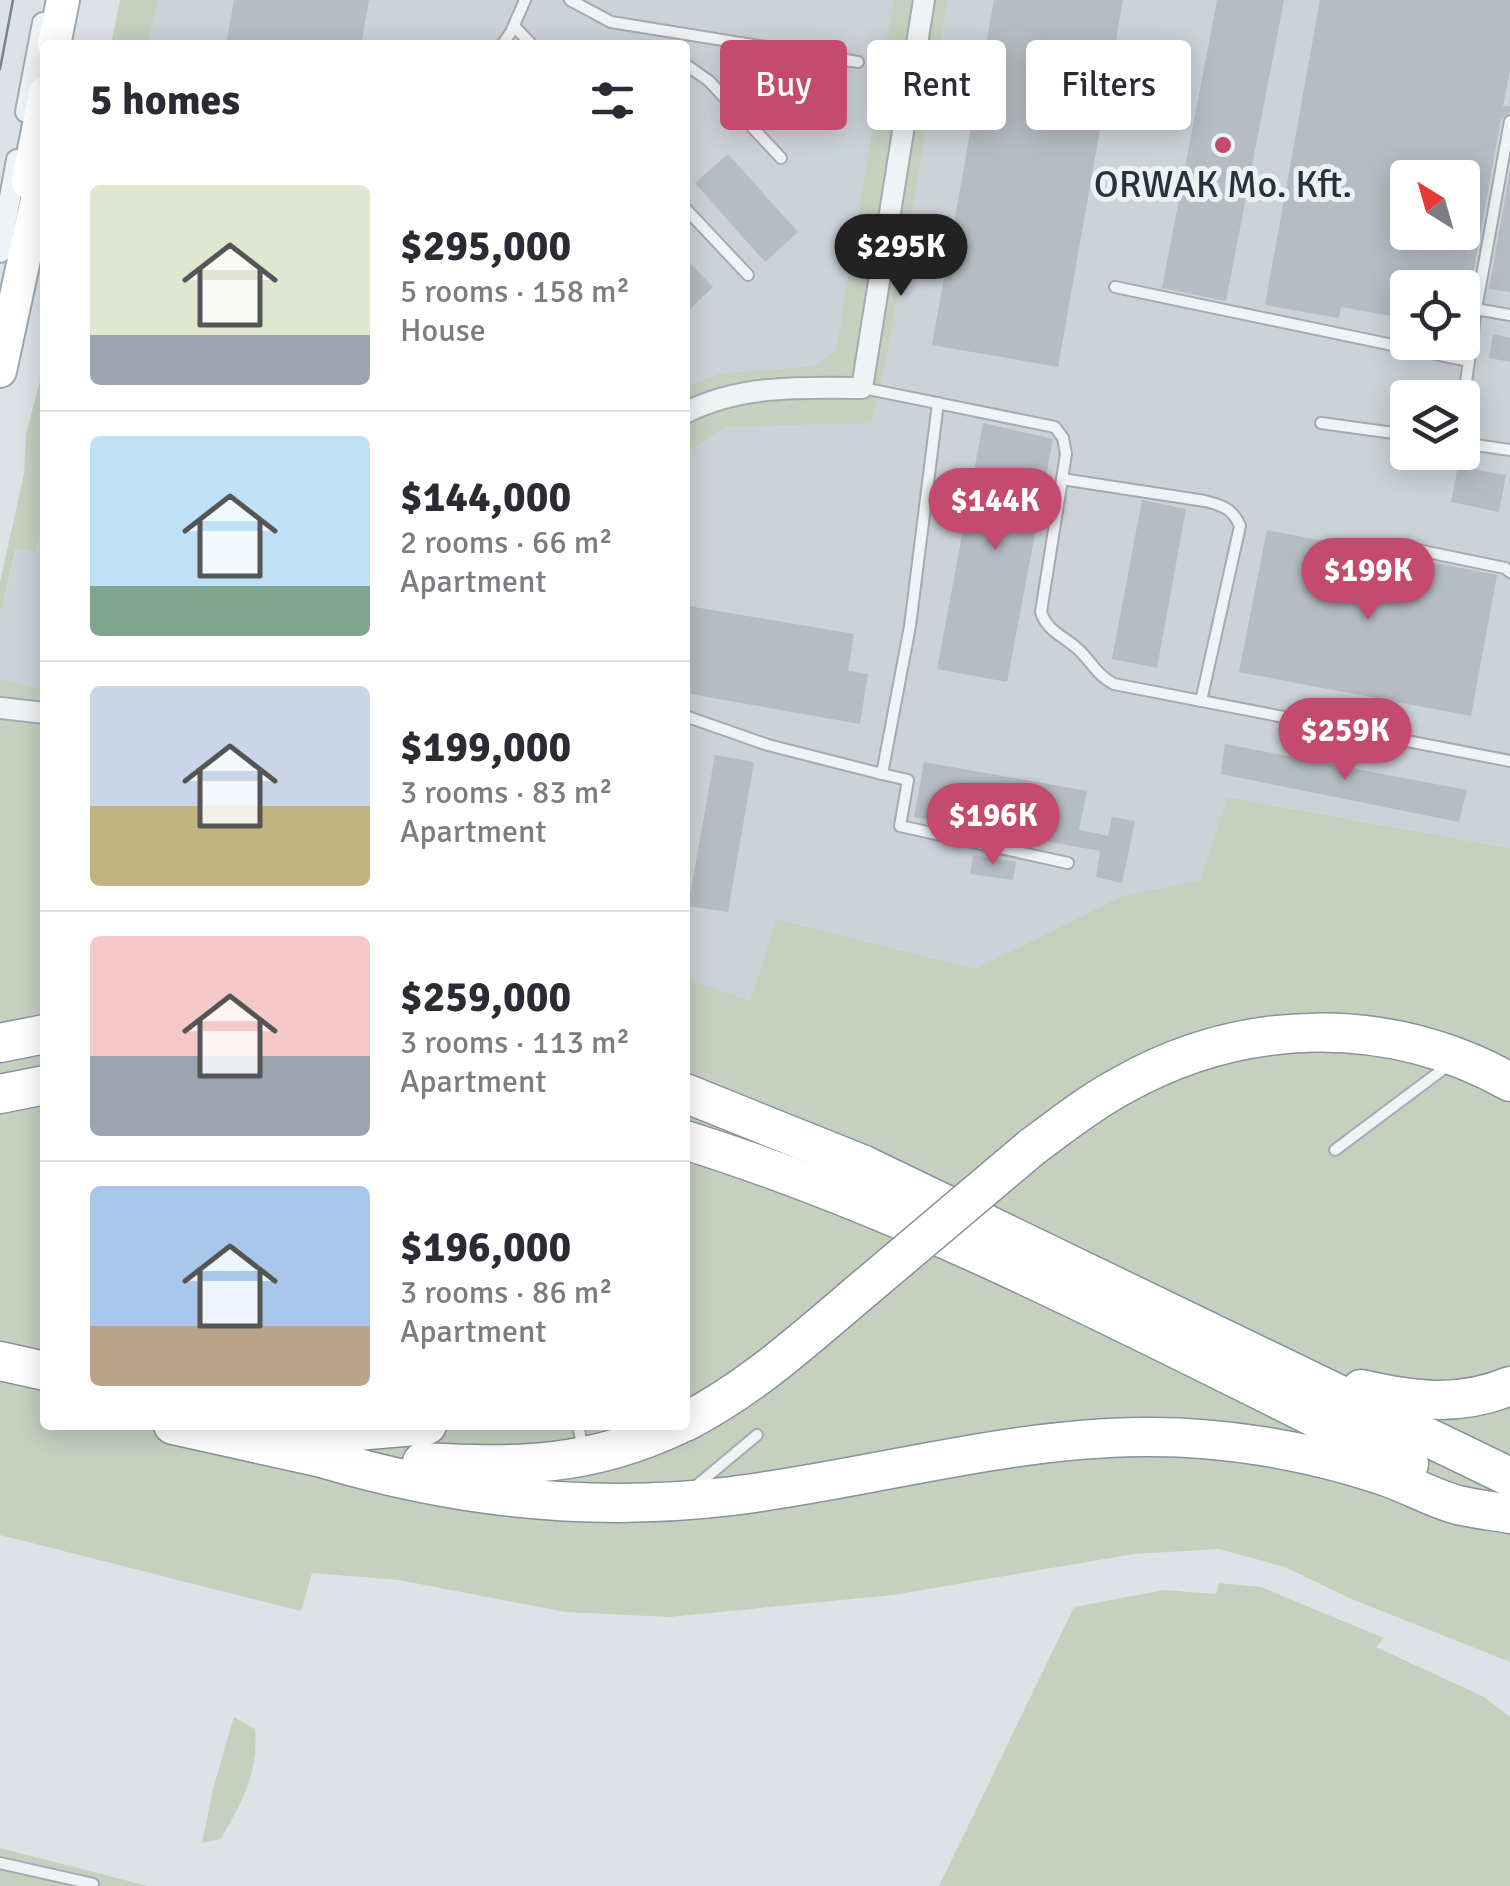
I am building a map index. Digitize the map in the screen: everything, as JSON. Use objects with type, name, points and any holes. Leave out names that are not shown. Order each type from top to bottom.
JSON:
[{"type":"highway","points":[[690,1419],[770,1368],[1032,1147],[1119,1087],[1168,1063],[1230,1042],[1287,1033],[1338,1031],[1420,1044],[1459,1057],[1510,1082]]},
{"type":"highway","points":[[0,1043],[40,1035]]},
{"type":"highway","points":[[0,1094],[40,1086]]},
{"type":"highway","points":[[690,1095],[864,1165],[1510,1477]]},
{"type":"highway","points":[[690,1142],[772,1168],[996,1264],[1510,1514]]},
{"type":"highway","points":[[1264,1357],[1362,1389],[1436,1402],[1482,1397],[1510,1388]]},
{"type":"highway","points":[[0,1361],[40,1370]]},
{"type":"highway","points":[[0,1387],[40,1396]]},
{"type":"highway","points":[[229,1430],[308,1437],[440,1463],[510,1466],[552,1464],[581,1441],[620,1448],[665,1430]]},
{"type":"highway","points":[[308,1437],[369,1430]]},
{"type":"highway","points":[[308,1437],[393,1479],[495,1496],[605,1504],[734,1496],[1000,1450],[1141,1437],[1198,1439],[1340,1463],[1456,1504],[1510,1514]]},
{"type":"main road","points":[[55,40],[63,0]]},
{"type":"main road","points":[[71,40],[77,0]]},
{"type":"main road","points":[[0,294],[24,204],[40,119]]},
{"type":"main road","points":[[0,372],[40,185]]},
{"type":"street","points":[[0,252],[47,0]]},
{"type":"street","points":[[690,411],[733,396],[793,387],[862,388],[924,0]]},
{"type":"street","points":[[0,705],[40,712]]},
{"type":"lane","points":[[505,40],[524,0]]},
{"type":"lane","points":[[574,1],[611,22],[657,32],[858,62]]},
{"type":"lane","points":[[514,26],[527,40]]},
{"type":"lane","points":[[657,32],[660,40]]},
{"type":"lane","points":[[690,68],[709,81],[781,158]]},
{"type":"lane","points":[[1480,287],[1510,121]]},
{"type":"lane","points":[[690,213],[748,275]]},
{"type":"lane","points":[[1115,287],[1470,361],[1467,380]]},
{"type":"lane","points":[[1480,310],[1510,315]]},
{"type":"lane","points":[[862,388],[1055,427],[1064,438],[1066,454],[1041,612],[1045,624],[1080,651],[1101,678],[1201,702],[1510,758]]},
{"type":"lane","points":[[882,774],[910,626],[938,404]]},
{"type":"lane","points":[[1321,423],[1390,433]]},
{"type":"lane","points":[[1480,446],[1510,450]]},
{"type":"lane","points":[[1062,478],[1205,500],[1234,514],[1240,526],[1201,702]]},
{"type":"lane","points":[[1403,547],[1510,572]]},
{"type":"lane","points":[[690,718],[768,744],[908,780],[900,826],[1068,863]]},
{"type":"lane","points":[[1335,1150],[1459,1057]]},
{"type":"lane","points":[[678,1502],[756,1434]]},
{"type":"lane","points":[[0,1863],[93,1884]]},
{"type":"shaded area","points":[[158,0],[893,0],[886,40],[867,40],[867,130],[872,130],[836,350],[814,366],[721,373],[690,385],[690,40],[149,40]]},
{"type":"shaded area","points":[[948,0],[1510,0],[1510,848],[1228,797],[1200,880],[1122,896],[975,969],[778,919],[750,1002],[690,980],[690,451],[726,427],[871,422],[887,358],[926,130],[1006,130],[1006,40],[941,40]]},
{"type":"shaded area","points":[[40,534],[39,689],[0,678],[0,616],[17,548],[36,552]]},
{"type":"green space","points":[[120,0],[158,0],[149,40],[112,40]]},
{"type":"green space","points":[[893,0],[948,0],[941,40],[886,40]]},
{"type":"green space","points":[[872,130],[926,130],[887,358],[871,423],[726,427],[690,451],[690,385],[721,373],[814,366],[836,350]]},
{"type":"green space","points":[[40,381],[40,534],[36,552],[16,549],[0,616],[0,582],[24,474],[26,434]]},
{"type":"green space","points":[[0,678],[40,688],[40,1430],[690,1430],[690,980],[750,1001],[777,919],[975,969],[1122,896],[1200,880],[1227,797],[1510,848],[1510,1662],[1349,1598],[1285,1567],[1219,1549],[1134,1554],[893,1595],[669,1617],[565,1612],[399,1580],[312,1573],[301,1611],[0,1535]]},
{"type":"green space","points":[[1219,1583],[1261,1587],[1384,1638],[1376,1647],[1484,1697],[1510,1717],[1510,1886],[939,1886],[1074,1607],[1164,1590],[1216,1594]]},
{"type":"green space","points":[[234,1717],[255,1729],[252,1773],[221,1839],[202,1843],[213,1789]]},
{"type":"green space","points":[[0,1848],[148,1886],[0,1886]]},
{"type":"building","points":[[234,0],[369,0],[362,40],[227,40]]},
{"type":"building","points":[[994,0],[1123,0],[1116,40],[1026,40],[1026,130],[1100,130],[1058,367],[932,345],[971,130],[1006,130],[1006,40],[987,40]]},
{"type":"building","name":"ORWAK Mo. Kft.","points":[[1217,0],[1284,0],[1226,301],[1162,288]]},
{"type":"building","points":[[1320,0],[1510,0],[1510,71],[1503,106],[1510,106],[1510,112],[1501,119],[1480,236],[1480,160],[1390,160],[1390,250],[1477,250],[1474,270],[1390,270],[1390,316],[1341,307],[1339,318],[1265,305]]},
{"type":"building","points":[[728,154],[798,232],[765,262],[695,183]]},
{"type":"building","points":[[1510,170],[1510,292],[1489,289]]},
{"type":"building","points":[[690,263],[713,287],[690,309]]},
{"type":"building","points":[[1493,334],[1510,338],[1510,362],[1489,358]]},
{"type":"building","points":[[983,423],[1053,439],[1007,682],[937,669]]},
{"type":"building","points":[[1457,470],[1506,475],[1499,512],[1451,502]]},
{"type":"building","points":[[1142,500],[1186,509],[1157,668],[1112,659]]},
{"type":"building","points":[[1267,530],[1497,575],[1471,716],[1239,672]]},
{"type":"building","points":[[690,606],[854,634],[848,671],[868,674],[860,724],[690,694]]},
{"type":"building","points":[[1225,744],[1467,790],[1459,822],[1221,774]]},
{"type":"building","points":[[715,755],[754,762],[728,912],[690,906]]},
{"type":"building","points":[[924,762],[1087,791],[1079,830],[1108,836],[1112,817],[1135,821],[1122,883],[1096,877],[1100,851],[914,817]]},
{"type":"building","points":[[973,855],[1016,862],[1013,880],[970,874]]},
{"type":"tram line","points":[[0,69],[13,0]]},
{"type":"place","name":"ORWAK Mo. Kft.","points":[[1223,145]]}]
